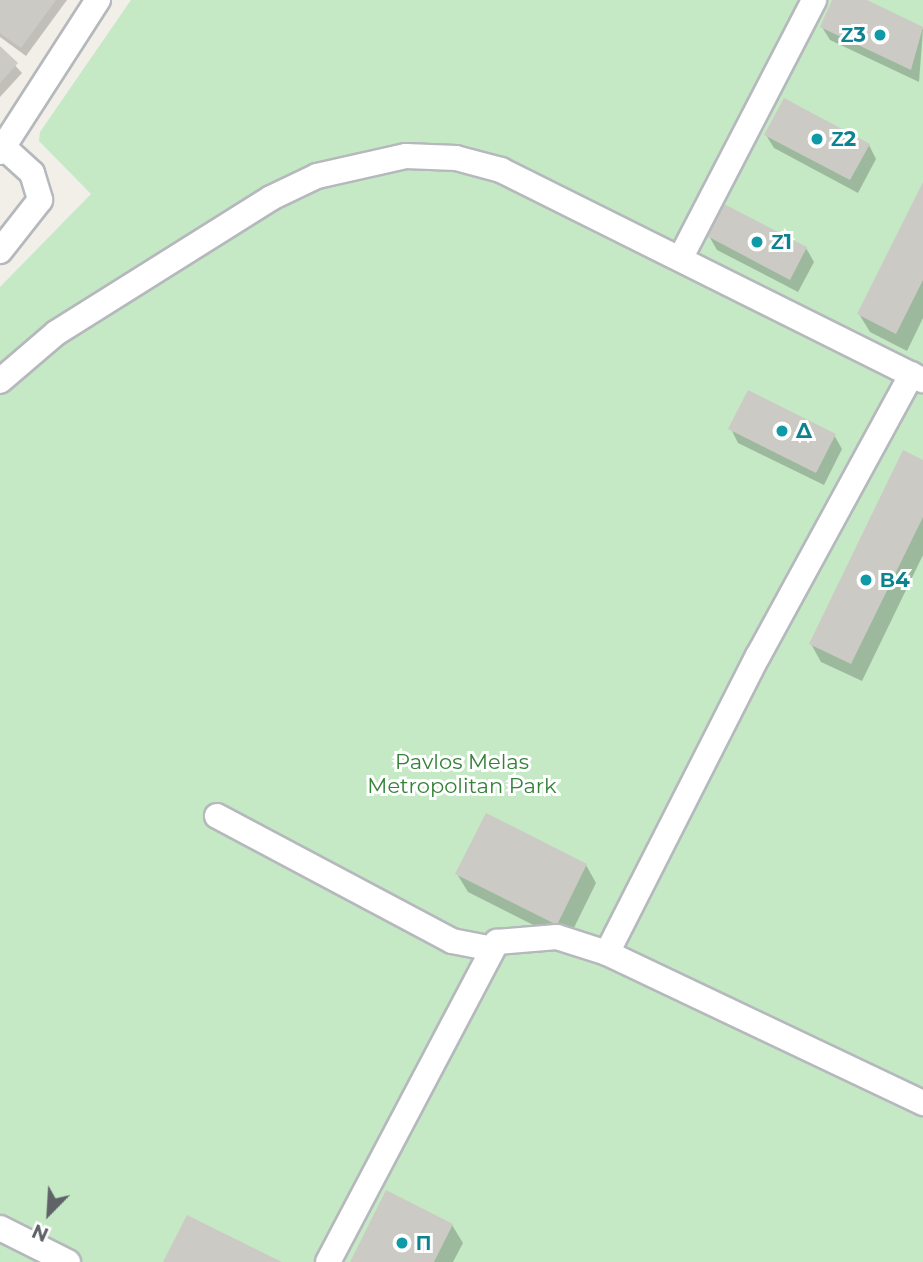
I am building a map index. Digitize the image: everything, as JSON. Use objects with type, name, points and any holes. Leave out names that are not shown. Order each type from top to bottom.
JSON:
[{"type":"street","points":[[0,251],[40,200],[32,173],[1,147],[98,0]]},
{"type":"street","points":[[681,257],[814,0]]},
{"type":"street","points":[[0,381],[56,333],[271,198],[360,164],[456,158],[501,170],[681,257],[918,377],[758,656],[607,953]]},
{"type":"street","points":[[217,816],[452,941],[489,948],[557,937],[607,953],[923,1103]]},
{"type":"street","points":[[328,1262],[489,948]]},
{"type":"street","points":[[0,1228],[68,1262]]},
{"type":"green space","name":"Pavlos Melas Metropolitan Park","points":[[131,0],[923,0],[923,1262],[0,1262],[0,287],[91,194],[39,141],[40,132]]},
{"type":"building","points":[[0,0],[56,0],[21,48],[0,33]]},
{"type":"building","name":"Ζ3","points":[[832,0],[867,0],[923,27],[911,70],[820,27]]},
{"type":"building","points":[[0,46],[18,63],[0,83]]},
{"type":"building","name":"Ζ2","points":[[784,98],[870,144],[850,180],[764,135]]},
{"type":"building","points":[[923,182],[923,280],[896,334],[857,314]]},
{"type":"building","name":"Ζ1","points":[[724,204],[807,247],[790,280],[707,236]]},
{"type":"building","name":"Δ","points":[[748,390],[836,434],[816,473],[728,429]]},
{"type":"building","name":"Β4","points":[[903,450],[923,460],[923,517],[851,664],[809,644]]},
{"type":"building","points":[[486,813],[587,864],[557,925],[455,874]]},
{"type":"building","name":"Π","points":[[386,1190],[453,1224],[434,1262],[350,1262]]},
{"type":"building","points":[[187,1215],[282,1262],[163,1262]]},
{"type":"place","name":"Ζ3","points":[[880,35]]},
{"type":"place","name":"Ζ2","points":[[817,139]]},
{"type":"place","name":"Ζ1","points":[[757,242]]},
{"type":"place","name":"Δ","points":[[782,431]]},
{"type":"place","name":"Β4","points":[[866,580]]},
{"type":"place","name":"Π","points":[[402,1243]]}]
